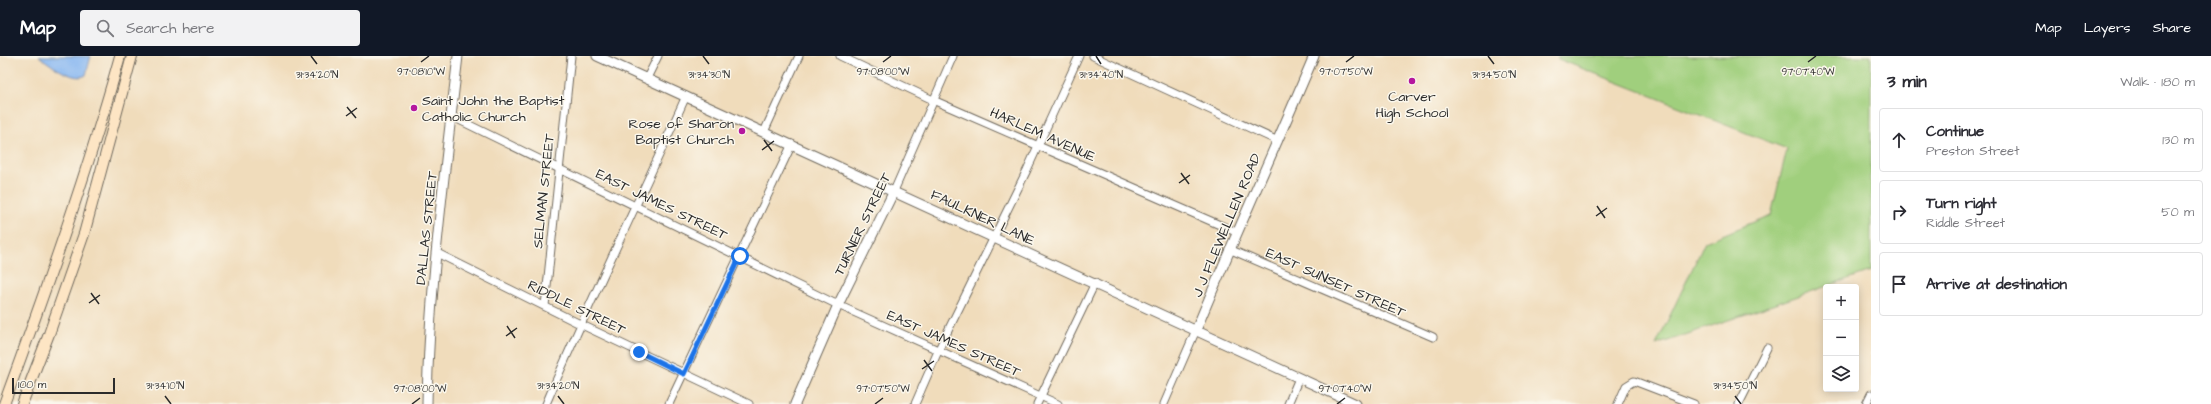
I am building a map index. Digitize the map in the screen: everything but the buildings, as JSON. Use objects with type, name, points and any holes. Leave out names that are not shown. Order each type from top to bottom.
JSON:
[{"type":"main road","points":[[4,404],[60,247],[104,112],[120,56]]},
{"type":"main road","points":[[22,404],[50,334],[84,234],[132,56]]},
{"type":"street","name":"DALLAS STREET","points":[[427,404],[429,339],[458,56]]},
{"type":"street","name":"SELMAN STREET","points":[[544,306],[571,56]]},
{"type":"street","name":"FAULKNER LANE","points":[[597,56],[792,144],[1356,404]]},
{"type":"street","points":[[648,78],[658,56]]},
{"type":"street","points":[[764,132],[799,56]]},
{"type":"street","name":"HARLEM AVENUE","points":[[840,56],[933,100],[1236,232]]},
{"type":"street","name":"TURNER STREET","points":[[795,404],[838,305],[894,191],[953,56]]},
{"type":"street","points":[[915,404],[939,349],[1038,146],[1079,56]]},
{"type":"street","points":[[1093,56],[1278,141]]},
{"type":"street","name":"J J FLEWELLEN ROAD","points":[[1164,404],[1236,232],[1278,141],[1314,56]]},
{"type":"street","points":[[546,404],[580,324],[637,207],[686,96]]},
{"type":"street","name":"EAST JAMES STREET","points":[[451,116],[838,305],[939,349],[1058,404]]},
{"type":"street","points":[[669,404],[792,144]]},
{"type":"street","name":"EAST SUNSET STREET","points":[[1229,249],[1433,337]]},
{"type":"street","name":"RIDDLE STREET","points":[[437,253],[580,324],[749,404]]},
{"type":"street","points":[[1037,404],[1095,283]]},
{"type":"street","points":[[1739,404],[1767,348]]},
{"type":"street","points":[[1288,404],[1299,378]]},
{"type":"street","points":[[1618,404],[1626,386],[1630,382],[1639,382],[1694,404]]},
{"type":"street","points":[[1866,404],[1871,394]]},
{"type":"green space","points":[[1558,56],[1871,56],[1871,271],[1833,284],[1823,284],[1823,288],[1656,345],[1705,242],[1771,215],[1787,149],[1558,59]]},
{"type":"water","points":[[39,56],[91,56],[86,75],[81,77],[61,71]]},
{"type":"place","name":"Carver High School","points":[[1412,81]]},
{"type":"place","name":"Saint John the Baptist Catholic Church","points":[[414,108]]},
{"type":"place","name":"Rose of Sharon Baptist Church","points":[[742,131]]},
{"type":"route","points":[[639,352],[684,374],[740,256]]}]
